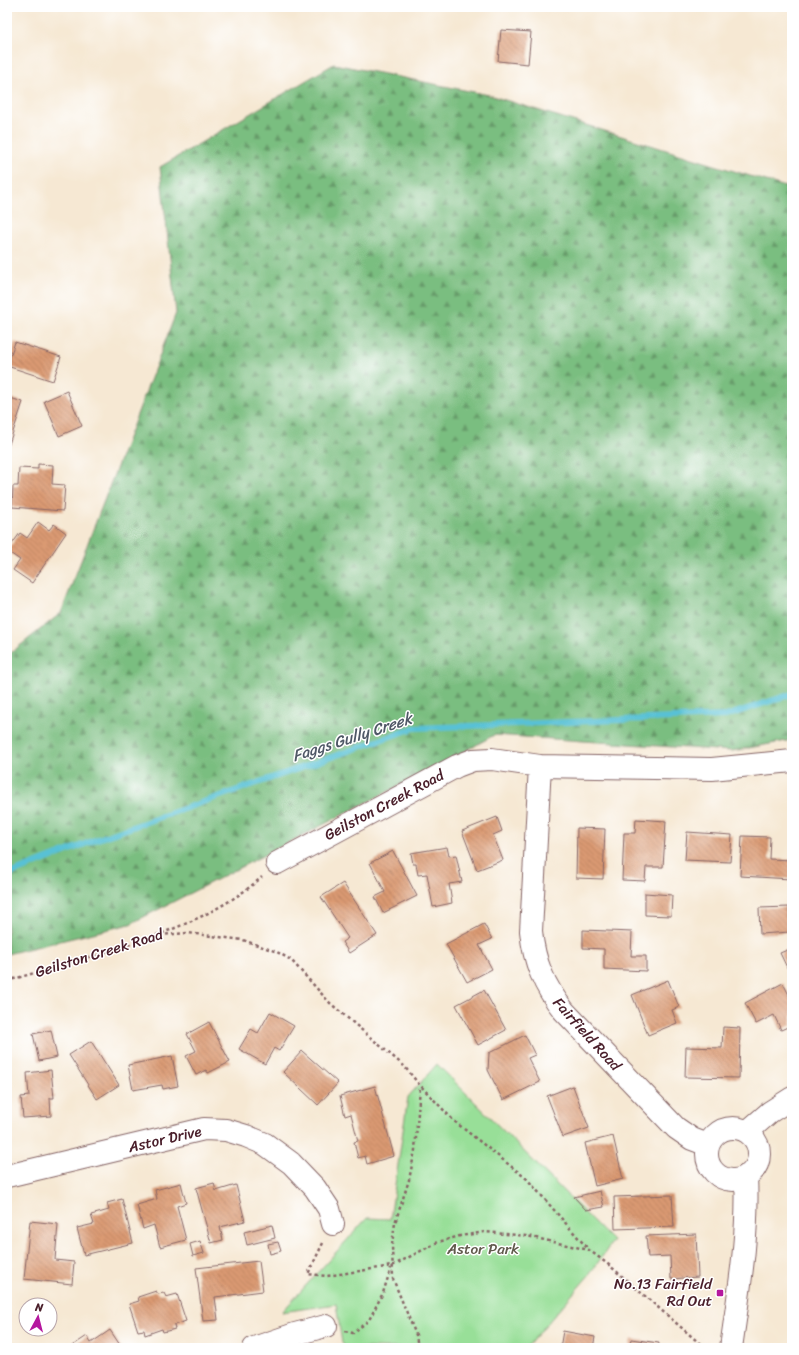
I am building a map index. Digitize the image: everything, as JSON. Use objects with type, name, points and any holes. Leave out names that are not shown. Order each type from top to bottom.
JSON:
[{"type":"street","name":"Geilston Creek Road","points":[[277,863],[457,766],[473,760],[492,759],[540,766],[712,768],[792,761]]},
{"type":"street","name":"Fairfield Road","points":[[540,766],[531,930],[533,950],[537,966],[553,998],[569,1016],[676,1128],[692,1139],[708,1145]]},
{"type":"street","points":[[747,1132],[770,1112],[792,1098]]},
{"type":"street","name":"Astor Drive","points":[[7,1176],[204,1129],[226,1130],[265,1144],[291,1163],[315,1188],[329,1209],[332,1224]]},
{"type":"street","points":[[724,1129],[740,1129],[753,1137],[757,1144],[758,1158],[752,1172],[738,1179],[729,1179],[720,1176],[713,1171],[708,1163],[708,1145],[717,1132],[724,1129]]},
{"type":"street","points":[[731,1348],[747,1226],[746,1176]]},
{"type":"street","points":[[254,1348],[295,1334],[326,1326]]},
{"type":"path","name":"Geilston Creek Road","points":[[7,981],[160,935],[214,911],[250,887],[277,863]]},
{"type":"path","points":[[160,935],[188,933],[243,940],[276,952],[291,960],[330,1003],[404,1066],[420,1086],[454,1121],[527,1179],[589,1250],[609,1265],[705,1348]]},
{"type":"path","points":[[418,1348],[416,1335],[393,1279],[392,1244],[395,1223],[409,1180],[415,1150],[420,1086]]},
{"type":"path","points":[[332,1224],[308,1274],[327,1276],[392,1266],[438,1242],[460,1236],[485,1232],[527,1236],[589,1250]]},
{"type":"path","points":[[326,1326],[354,1333],[369,1320],[383,1293],[392,1266]]},
{"type":"green space","points":[[334,64],[489,95],[792,189],[792,740],[732,751],[494,735],[453,758],[130,924],[7,954],[7,656],[61,613],[176,313],[160,167]]},
{"type":"green space","name":"Astor Park","points":[[437,1064],[613,1241],[590,1274],[526,1348],[346,1348],[342,1343],[336,1304],[282,1312],[367,1218],[390,1219],[408,1097]]},
{"type":"building","points":[[501,30],[531,32],[528,64],[498,61]]},
{"type":"building","points":[[15,342],[61,357],[53,381],[7,366]]},
{"type":"building","points":[[67,391],[82,426],[59,436],[44,401]]},
{"type":"building","points":[[7,397],[23,402],[7,450]]},
{"type":"building","points":[[38,464],[53,465],[52,484],[65,485],[63,511],[12,507],[13,486],[18,486],[19,468],[38,469]]},
{"type":"building","points":[[38,522],[49,530],[54,524],[66,533],[32,583],[13,570],[20,560],[7,551],[20,533],[27,538]]},
{"type":"building","points":[[497,817],[502,831],[493,835],[503,860],[477,870],[462,831]]},
{"type":"building","points":[[636,819],[666,821],[663,867],[646,867],[645,881],[622,880],[624,833],[635,833]]},
{"type":"building","points":[[577,828],[605,829],[603,879],[576,878]]},
{"type":"building","points":[[687,832],[732,835],[730,862],[685,860]]},
{"type":"building","points":[[742,836],[770,837],[769,859],[792,860],[791,879],[740,876]]},
{"type":"building","points":[[447,847],[449,856],[456,855],[462,882],[449,884],[452,903],[433,907],[427,874],[418,875],[416,864],[413,864],[411,853]]},
{"type":"building","points":[[393,851],[417,896],[383,913],[375,897],[385,892],[370,863]]},
{"type":"building","points":[[343,883],[377,935],[349,953],[342,942],[348,938],[321,897]]},
{"type":"building","points":[[645,893],[672,895],[671,916],[645,915]]},
{"type":"building","points":[[789,907],[790,932],[760,934],[759,908]]},
{"type":"building","points":[[484,924],[492,939],[479,945],[492,969],[467,982],[446,944]]},
{"type":"building","points":[[583,930],[632,932],[631,956],[646,956],[646,971],[604,969],[604,949],[583,948]]},
{"type":"building","points":[[792,948],[792,978],[780,953]]},
{"type":"building","points":[[668,980],[679,1007],[672,1010],[677,1023],[648,1035],[632,995]]},
{"type":"building","points":[[783,983],[792,1001],[792,1025],[781,1030],[774,1015],[756,1024],[745,1003]]},
{"type":"building","points":[[484,990],[506,1030],[478,1045],[456,1005]]},
{"type":"building","points":[[270,1012],[294,1026],[279,1051],[274,1048],[265,1064],[239,1049],[251,1029],[258,1033]]},
{"type":"building","points":[[209,1022],[230,1062],[208,1073],[206,1070],[196,1075],[186,1056],[196,1051],[187,1034]]},
{"type":"building","points":[[723,1027],[740,1028],[739,1078],[685,1077],[686,1047],[722,1048]]},
{"type":"building","points":[[51,1030],[57,1057],[39,1061],[33,1034]]},
{"type":"building","points":[[525,1035],[535,1055],[528,1058],[540,1082],[503,1100],[488,1070],[489,1053]]},
{"type":"building","points":[[91,1041],[119,1085],[97,1099],[69,1055]]},
{"type":"building","points":[[302,1051],[338,1083],[318,1105],[283,1072]]},
{"type":"building","points":[[172,1056],[178,1086],[163,1089],[162,1085],[133,1090],[128,1065]]},
{"type":"building","points":[[51,1070],[54,1098],[50,1098],[51,1116],[23,1118],[21,1097],[29,1096],[27,1073]]},
{"type":"building","points":[[375,1086],[394,1156],[367,1164],[365,1156],[358,1158],[354,1142],[358,1141],[351,1114],[345,1116],[340,1096]]},
{"type":"building","points":[[573,1086],[589,1128],[563,1137],[547,1096]]},
{"type":"building","points":[[613,1136],[623,1179],[595,1186],[585,1143]]},
{"type":"building","points":[[181,1183],[186,1203],[177,1206],[186,1240],[160,1247],[154,1225],[143,1229],[137,1205],[157,1199],[155,1190]]},
{"type":"building","points":[[214,1183],[216,1191],[236,1185],[245,1221],[220,1227],[223,1240],[211,1243],[196,1188]]},
{"type":"building","points":[[600,1191],[604,1207],[586,1210],[574,1197]]},
{"type":"building","points":[[672,1195],[674,1227],[615,1229],[614,1197]]},
{"type":"building","points":[[122,1199],[133,1243],[84,1255],[77,1228],[94,1224],[91,1215],[109,1210],[107,1203]]},
{"type":"building","points":[[30,1221],[58,1224],[55,1260],[74,1262],[72,1284],[24,1279]]},
{"type":"building","points":[[272,1225],[275,1238],[247,1245],[244,1232]]},
{"type":"building","points":[[696,1234],[698,1277],[671,1279],[670,1256],[648,1257],[646,1236]]},
{"type":"building","points":[[200,1241],[204,1253],[193,1256],[190,1244]]},
{"type":"building","points":[[278,1242],[281,1251],[270,1254],[268,1244]]},
{"type":"building","points":[[259,1261],[263,1291],[215,1297],[218,1320],[203,1321],[196,1268]]},
{"type":"building","points":[[156,1291],[158,1294],[164,1293],[166,1297],[177,1294],[186,1321],[174,1325],[175,1329],[163,1332],[162,1329],[145,1335],[144,1330],[138,1331],[129,1304],[139,1301],[138,1297]]},
{"type":"building","points":[[110,1330],[122,1348],[69,1348],[87,1336],[91,1343]]},
{"type":"building","points":[[563,1331],[595,1337],[593,1348],[560,1348]]},
{"type":"building","points":[[631,1339],[659,1343],[658,1348],[629,1348]]},
{"type":"waterway","name":"Faggs Gully Creek","points":[[7,875],[95,840],[414,728],[726,716],[792,694]]},
{"type":"place","name":"No.13 Fairfield Rd Out","points":[[720,1293]]}]
